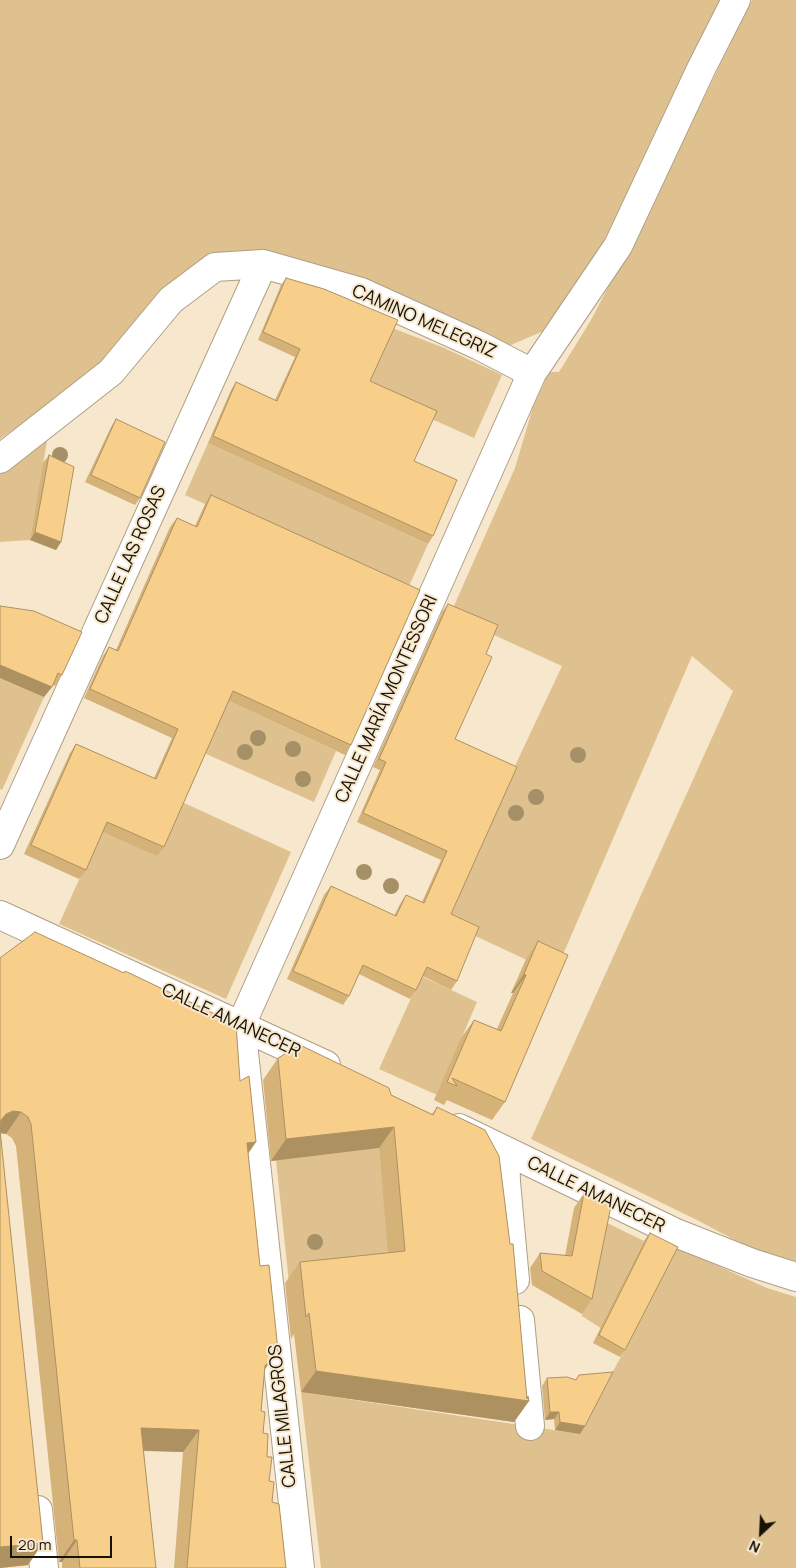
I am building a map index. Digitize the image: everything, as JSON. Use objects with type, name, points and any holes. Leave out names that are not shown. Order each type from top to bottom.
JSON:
[{"type":"street","name":"CALLE MARÍA MONTESSORI","points":[[241,1025],[532,373],[618,246],[701,69],[736,0]]},
{"type":"street","name":"CAMINO MELEGRIZ","points":[[0,459],[110,372],[170,300],[214,267],[263,264],[361,292],[478,345],[532,373]]},
{"type":"street","name":"CALLE LAS ROSAS","points":[[0,845],[263,264]]},
{"type":"street","name":"CALLE AMANECER","points":[[0,915],[347,1075]]},
{"type":"street","name":"CALLE MILAGROS","points":[[241,1025],[300,1568]]},
{"type":"street","name":"CALLE AMANECER","points":[[437,1118],[676,1234],[752,1263],[796,1277]]},
{"type":"street","points":[[506,1151],[506,1182],[530,1426]]},
{"type":"street","points":[[36,1490],[44,1568]]},
{"type":"shaded area","points":[[0,0],[724,0],[601,253],[555,326],[504,348],[352,276],[278,254],[218,258],[82,381],[0,439]]},
{"type":"shaded area","points":[[752,0],[796,0],[796,1266],[761,1254],[697,1220],[531,1139],[733,691],[692,656],[555,973],[445,922],[490,819],[562,666],[450,615],[515,468],[533,407],[549,372],[559,372],[591,320],[656,195]]},
{"type":"shaded area","points":[[392,328],[442,347],[502,375],[474,438],[365,389]]},
{"type":"shaded area","points":[[48,435],[30,540],[0,542],[0,469]]},
{"type":"shaded area","points":[[208,443],[428,544],[405,595],[185,495]]},
{"type":"shaded area","points":[[0,678],[44,697],[2,790],[0,789]]},
{"type":"shaded area","points":[[227,700],[336,751],[314,802],[204,753]]},
{"type":"shaded area","points":[[182,802],[291,852],[226,999],[59,924],[101,831]]},
{"type":"shaded area","points":[[421,976],[477,1002],[437,1095],[379,1069]]},
{"type":"shaded area","points":[[379,1148],[391,1273],[289,1283],[276,1160]]},
{"type":"shaded area","points":[[601,1220],[644,1241],[621,1288],[676,1247],[767,1288],[796,1297],[796,1568],[321,1568],[301,1392],[580,1434],[627,1345],[582,1316]]},
{"type":"building","points":[[286,278],[324,289],[398,320],[370,381],[437,411],[414,461],[457,480],[433,536],[213,436],[236,382],[277,401],[300,349],[263,332]]},
{"type":"building","points":[[116,419],[165,442],[140,498],[91,475]]},
{"type":"building","points":[[49,455],[74,467],[61,542],[35,532]]},
{"type":"building","points":[[211,495],[420,590],[351,745],[233,691],[164,847],[107,822],[86,870],[31,845],[76,744],[156,779],[178,729],[90,689],[109,647],[118,651],[177,518],[197,527]]},
{"type":"building","points":[[448,604],[498,625],[486,654],[492,657],[455,739],[517,767],[451,914],[479,927],[457,981],[427,967],[416,990],[363,965],[349,996],[293,971],[331,886],[396,916],[406,895],[424,903],[447,851],[363,813],[386,762],[379,759]]},
{"type":"building","points":[[0,606],[34,611],[82,632],[62,675],[58,673],[52,687],[0,665]]},
{"type":"building","points":[[35,932],[124,973],[125,971],[236,1024],[240,1081],[249,1076],[256,1142],[247,1143],[260,1266],[269,1265],[278,1350],[265,1366],[261,1411],[265,1412],[263,1433],[268,1434],[267,1457],[272,1457],[269,1481],[274,1482],[272,1502],[279,1504],[286,1568],[187,1568],[199,1430],[141,1428],[156,1568],[80,1568],[77,1540],[74,1540],[31,1124],[28,1117],[21,1112],[13,1111],[6,1114],[1,1120],[0,1126],[0,958]]},
{"type":"building","points":[[538,941],[568,955],[505,1102],[452,1078],[457,1086],[447,1082],[474,1020],[501,1031],[526,975],[524,974]]},
{"type":"building","points":[[300,1045],[389,1088],[391,1095],[433,1115],[437,1107],[485,1130],[499,1156],[510,1244],[513,1244],[527,1399],[528,1396],[529,1401],[316,1371],[309,1313],[306,1317],[300,1262],[405,1251],[394,1127],[286,1139],[278,1058]]},
{"type":"building","points":[[0,1130],[43,1543],[0,1547]]},
{"type":"building","points":[[584,1193],[611,1206],[592,1299],[542,1271],[540,1253],[572,1256]]},
{"type":"building","points":[[650,1233],[678,1247],[625,1350],[599,1335]]},
{"type":"building","points":[[613,1372],[585,1426],[560,1422],[559,1412],[550,1412],[547,1378],[567,1377],[576,1380],[579,1375]]}]
